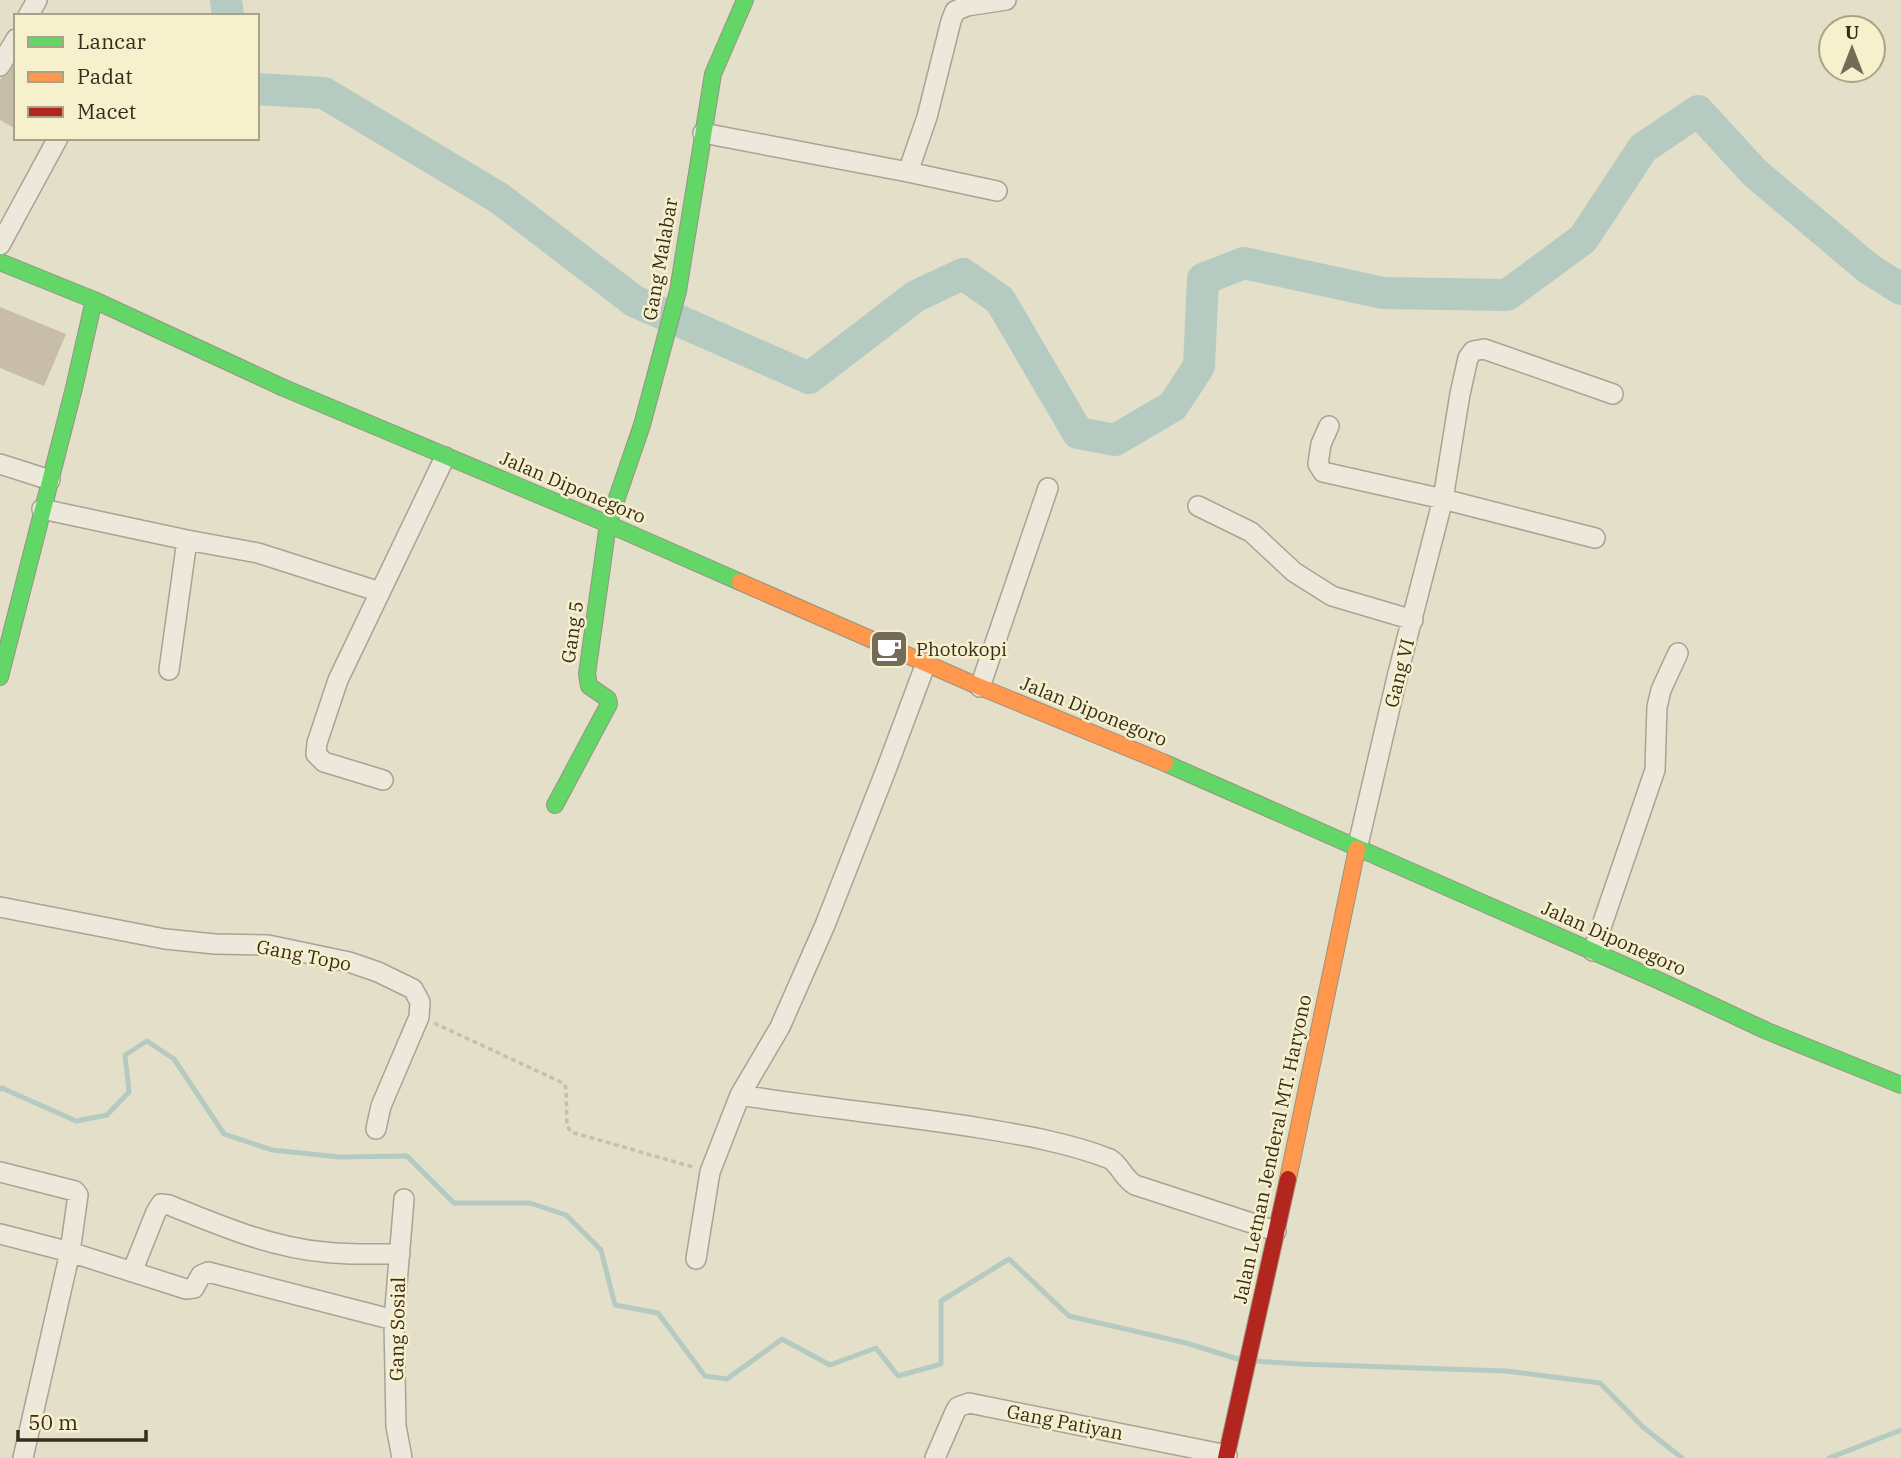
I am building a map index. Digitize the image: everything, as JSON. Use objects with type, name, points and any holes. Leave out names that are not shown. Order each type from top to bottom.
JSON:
[{"type":"main road","name":"Gang Malabar","points":[[608,524],[642,425],[678,291],[713,74],[745,0]]},
{"type":"main road","name":"Jalan Diponegoro","points":[[0,262],[94,300],[284,388],[444,457],[608,524],[980,687],[1168,764],[1593,951],[1767,1031],[1901,1086]]},
{"type":"main road","points":[[0,677],[4,644],[43,509],[94,300]]},
{"type":"main road","name":"Gang 5","points":[[555,805],[609,704],[608,699],[589,686],[587,674],[608,524]]},
{"type":"main road","name":"Jalan Letnan Jenderal MT. Haryono","points":[[1226,1456],[1357,849]]},
{"type":"street","points":[[908,172],[927,117],[955,11],[967,6],[1006,0]]},
{"type":"street","points":[[0,66],[14,42]]},
{"type":"street","points":[[703,132],[997,191]]},
{"type":"street","points":[[0,246],[57,140]]},
{"type":"street","name":"Gang VI","points":[[1357,849],[1398,673],[1443,499],[1468,358],[1473,351],[1484,349],[1613,394]]},
{"type":"street","points":[[1329,426],[1321,444],[1318,464],[1324,472],[1595,538]]},
{"type":"street","points":[[383,780],[324,762],[316,754],[317,743],[338,680],[444,457]]},
{"type":"street","points":[[0,464],[50,480]]},
{"type":"street","points":[[980,687],[1048,488]]},
{"type":"street","points":[[1198,506],[1251,533],[1294,572],[1332,596],[1413,620]]},
{"type":"street","points":[[43,509],[258,553],[380,592]]},
{"type":"street","points":[[169,670],[187,540]]},
{"type":"street","points":[[1593,951],[1655,770],[1657,707],[1661,690],[1678,653]]},
{"type":"street","points":[[696,1259],[710,1172],[740,1095],[780,1027],[825,925],[926,663]]},
{"type":"street","name":"Gang Topo","points":[[0,907],[165,939],[268,945],[349,962],[413,989],[420,1002],[419,1017]]},
{"type":"street","points":[[376,1129],[381,1106],[419,1017]]},
{"type":"street","points":[[740,1095],[800,1105],[926,1119],[1031,1136],[1110,1159],[1118,1164],[1128,1182],[1135,1185],[1276,1231]]},
{"type":"street","points":[[0,1172],[78,1193],[70,1252],[23,1458]]},
{"type":"street","name":"Gang Sosial","points":[[402,1458],[396,1426],[394,1320],[404,1199]]},
{"type":"street","points":[[132,1272],[161,1204],[274,1243],[321,1252],[400,1254]]},
{"type":"street","points":[[0,1234],[70,1252],[186,1289],[194,1287],[201,1275],[208,1272],[394,1320]]},
{"type":"street","name":"Gang Patiyan","points":[[935,1458],[958,1407],[969,1404],[1226,1456]]},
{"type":"path","points":[[419,1017],[563,1083],[566,1088],[567,1126],[571,1132],[710,1172]]},
{"type":"building","points":[[14,56],[14,128],[0,120],[0,80]]},
{"type":"building","points":[[0,307],[66,334],[44,386],[0,368]]},
{"type":"waterway","points":[[226,0],[228,14]]},
{"type":"waterway","points":[[259,89],[324,93],[499,198],[634,301],[809,378],[916,296],[963,274],[1000,300],[1078,433],[1115,440],[1173,406],[1199,366],[1203,279],[1244,263],[1383,293],[1507,295],[1583,239],[1643,148],[1698,111],[1755,173],[1869,269],[1901,289]]},
{"type":"waterway","points":[[0,1089],[76,1121],[107,1115],[129,1092],[125,1055],[147,1041],[174,1059],[224,1134],[272,1150],[340,1157],[407,1156],[454,1203],[530,1203],[566,1215],[601,1250],[615,1305],[658,1313],[705,1376],[727,1379],[782,1339],[830,1365],[876,1348],[898,1376],[941,1364],[941,1301],[1009,1259],[1069,1316],[1186,1343],[1241,1360]]},
{"type":"waterway","points":[[1255,1361],[1506,1371],[1600,1383],[1643,1427],[1682,1458]]},
{"type":"waterway","points":[[1829,1458],[1901,1430]]},
{"type":"traffic: fast","points":[[555,805],[609,704],[608,699],[589,686],[587,674],[608,524],[642,425],[678,291],[713,74],[745,0]]},
{"type":"traffic: fast","points":[[0,262],[94,300],[284,388],[740,582]]},
{"type":"traffic: fast","points":[[0,677],[94,300]]},
{"type":"traffic: fast","points":[[1165,763],[1660,981],[1767,1031],[1901,1085]]},
{"type":"traffic: slow","points":[[740,582],[980,687],[1165,763]]},
{"type":"traffic: slow","points":[[1288,1179],[1357,849]]},
{"type":"traffic: jam","points":[[1226,1458],[1288,1179]]},
{"type":"place","name":"Photokopi","points":[[889,649]]}]
